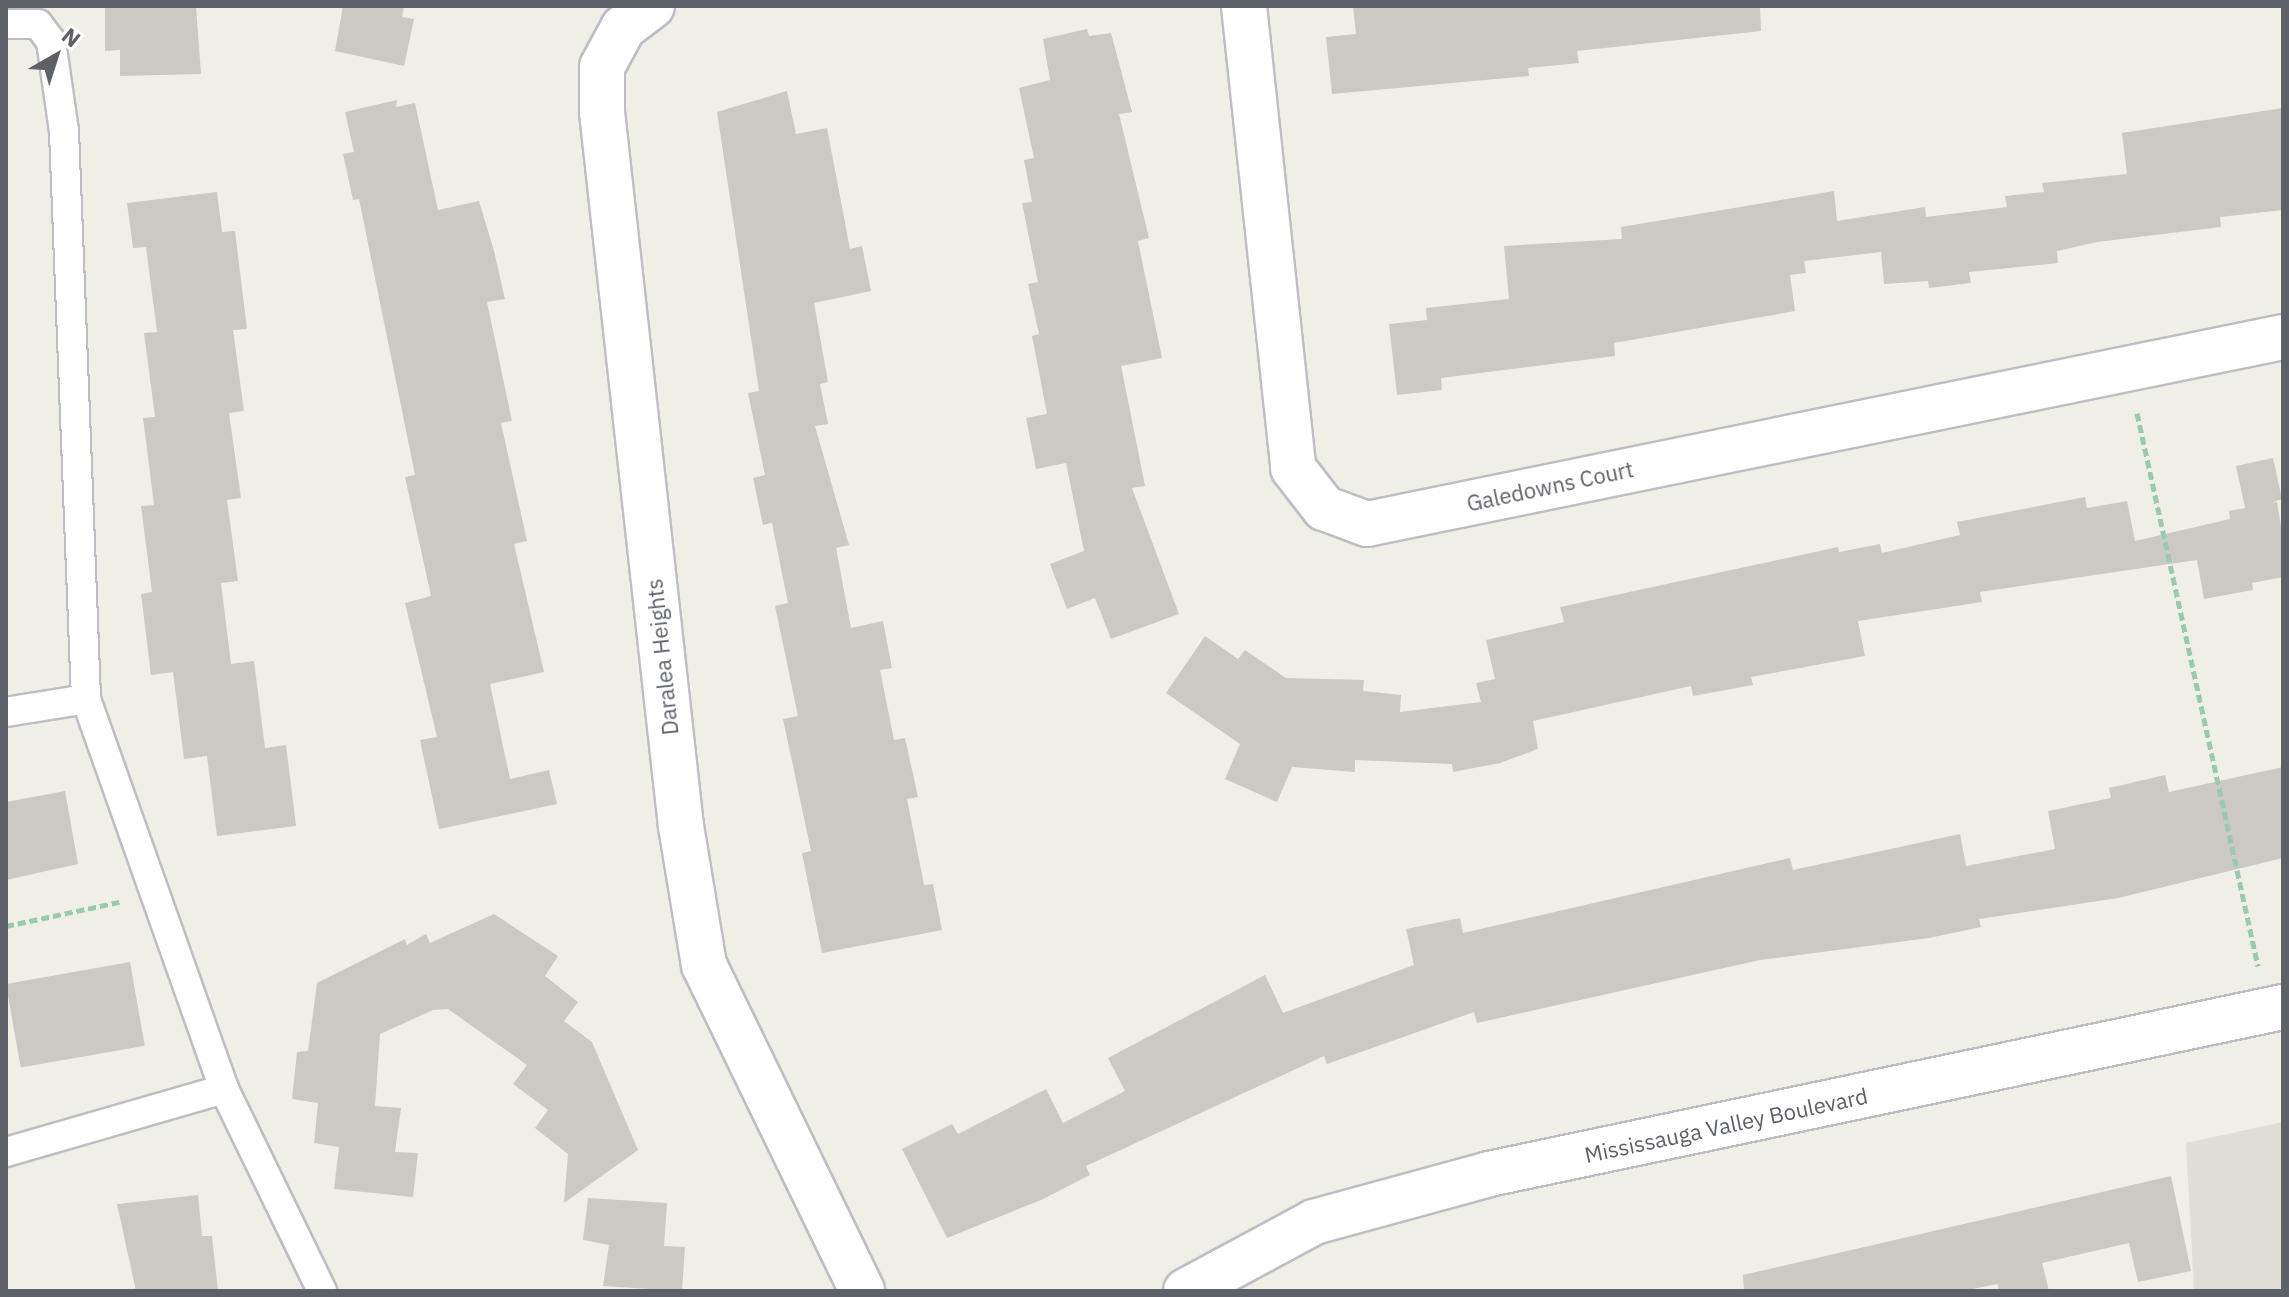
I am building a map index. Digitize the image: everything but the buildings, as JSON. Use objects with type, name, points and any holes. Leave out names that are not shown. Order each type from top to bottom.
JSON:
[{"type":"street","name":"Daralea Heights","points":[[652,6],[623,28],[602,67],[602,112],[701,949],[759,1086],[862,1291]]},
{"type":"street","name":"Galedowns Court","points":[[1244,6],[1293,468],[1324,508],[1367,524],[2127,365],[2283,337]]},
{"type":"street","name":"Mississauga Valley Boulevard","points":[[1186,1291],[1314,1222],[1489,1174],[2275,1009]]},
{"type":"lane","points":[[6,24],[38,24],[51,41],[64,131],[86,699],[224,1089],[322,1291]]},
{"type":"lane","points":[[6,712],[86,699]]},
{"type":"lane","points":[[6,1152],[224,1089]]},
{"type":"path","points":[[2127,365],[2275,1009]]},
{"type":"path","points":[[6,926],[155,895]]},
{"type":"shaded area","points":[[2283,1122],[2283,1291],[2194,1291],[2186,1143]]}]
